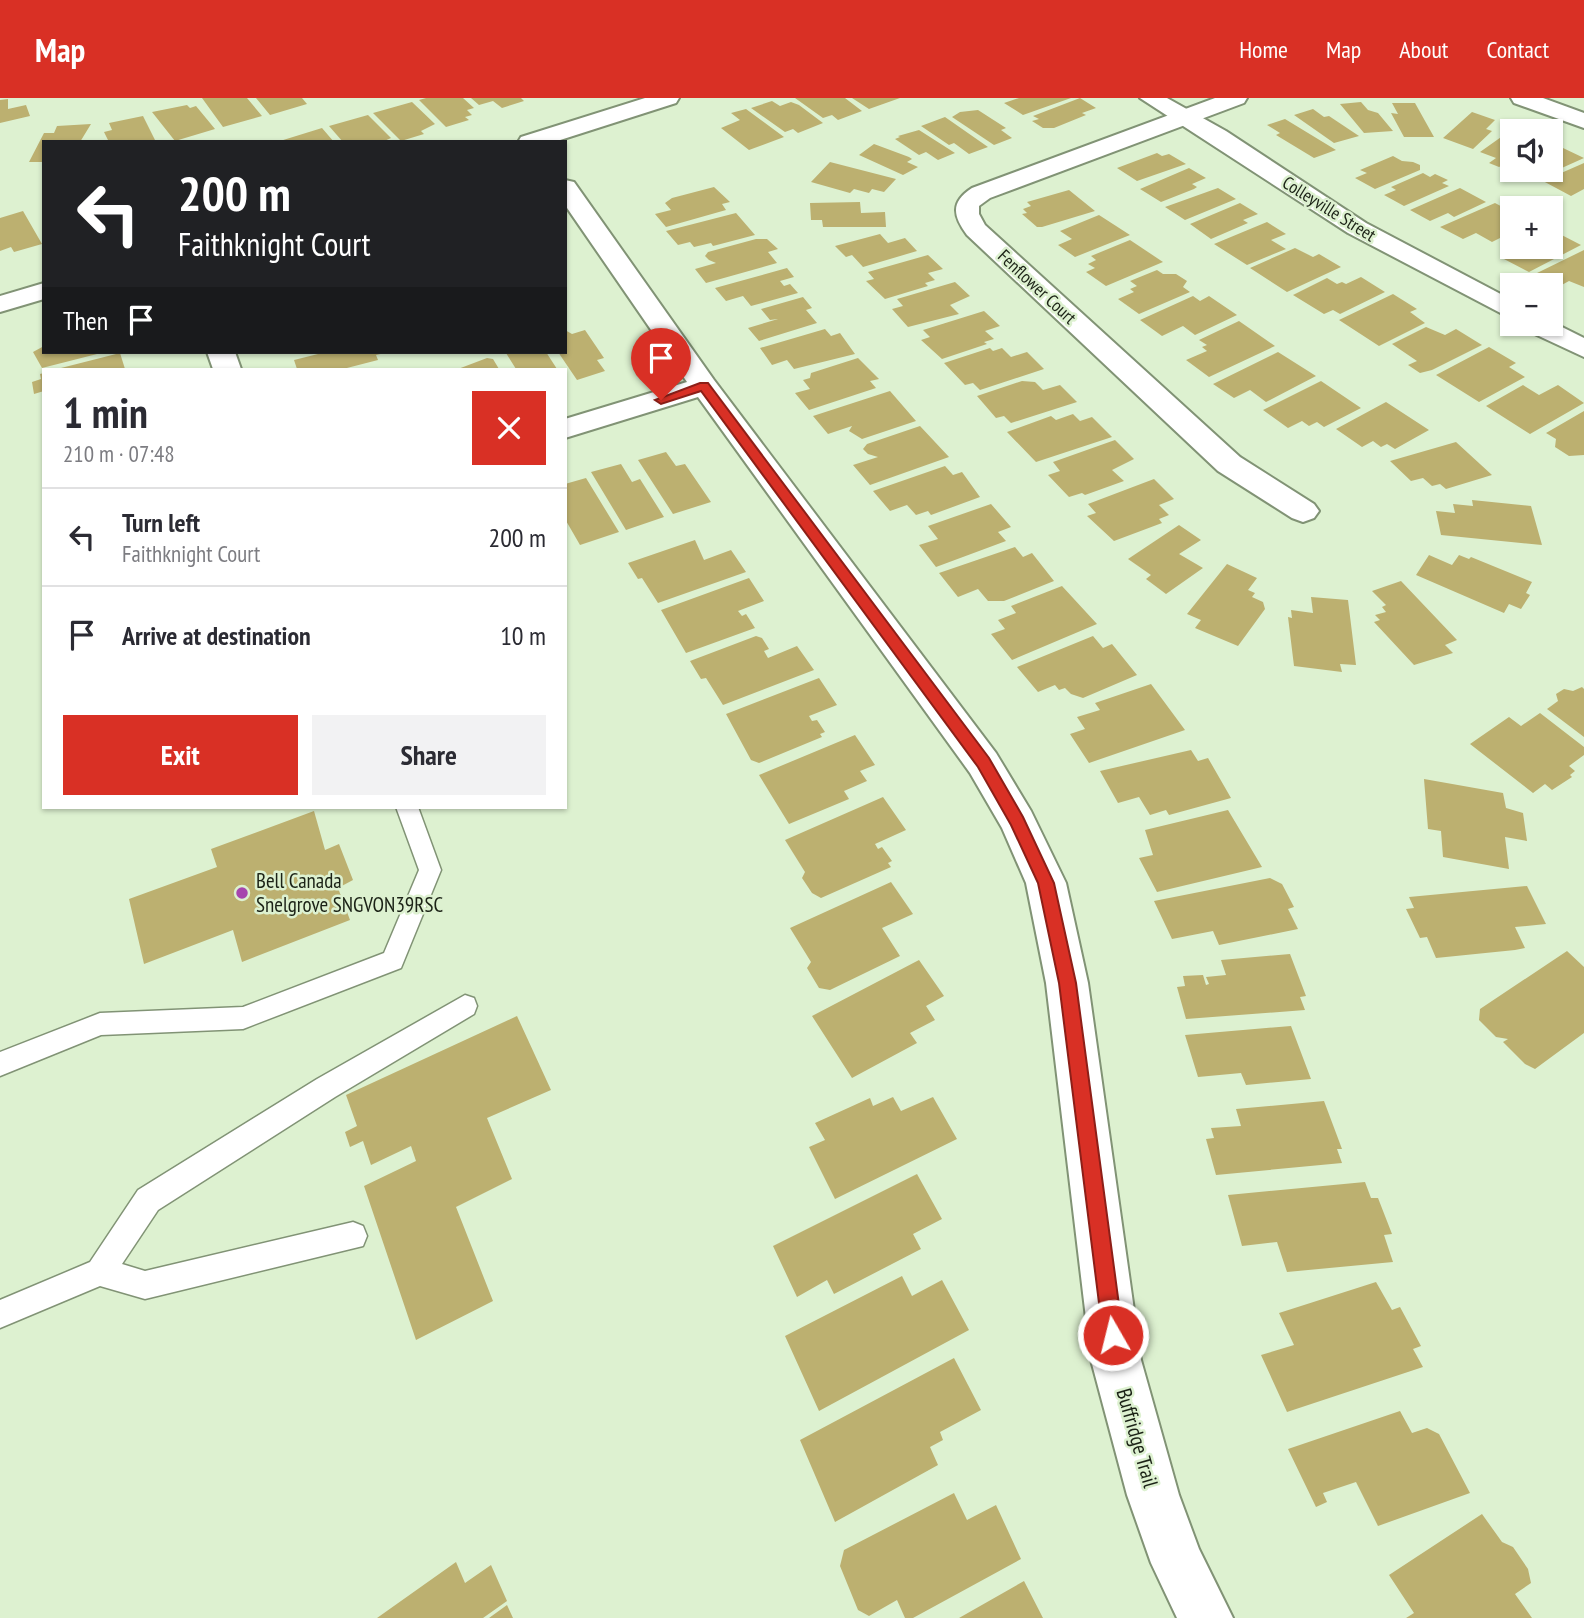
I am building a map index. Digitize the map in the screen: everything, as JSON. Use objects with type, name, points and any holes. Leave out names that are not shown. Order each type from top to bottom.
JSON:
[{"type":"street","points":[[535,140],[668,98]]},
{"type":"street","name":"Colleyville Street","points":[[1151,98],[1357,228],[1500,305]]},
{"type":"street","points":[[1184,117],[1236,98]]},
{"type":"street","points":[[1522,98],[1584,121]]},
{"type":"street","name":"Fenflower Court","points":[[1184,117],[981,193],[969,200],[964,208],[966,218],[1229,464],[1303,511]]},
{"type":"street","name":"Buffridge Trail","points":[[567,190],[704,386],[983,763],[1018,822],[1046,883],[1067,983],[1116,1360],[1153,1495],[1178,1563],[1206,1618]]},
{"type":"street","points":[[0,304],[42,292]]},
{"type":"street","points":[[1559,336],[1584,349]]},
{"type":"street","points":[[567,428],[704,386]]},
{"type":"lane","points":[[0,1064],[100,1024],[243,1018],[393,960],[430,870],[408,809]]},
{"type":"lane","points":[[0,1314],[100,1272],[148,1200],[326,1088],[465,1006]]},
{"type":"lane","points":[[100,1272],[145,1285],[353,1236]]},
{"type":"building","points":[[202,98],[247,98],[262,116],[223,127]]},
{"type":"building","points":[[256,98],[302,98],[307,104],[270,115]]},
{"type":"building","points":[[463,98],[474,108],[467,110],[472,115],[465,117],[469,120],[446,127],[419,100]]},
{"type":"building","points":[[471,98],[521,98],[524,101],[502,108],[493,101],[479,105]]},
{"type":"building","points":[[795,98],[845,98],[862,111],[838,120],[832,115],[823,118]]},
{"type":"building","points":[[852,98],[900,98],[869,109]]},
{"type":"building","points":[[1019,98],[1071,98],[1023,115],[1004,103]]},
{"type":"building","points":[[1080,98],[1096,108],[1054,128],[1043,128],[1032,121],[1039,119],[1033,116]]},
{"type":"building","points":[[8,99],[8,109],[26,105],[30,116],[0,123],[0,100]]},
{"type":"building","points":[[772,101],[780,106],[791,102],[799,105],[823,123],[798,133],[793,129],[785,132],[751,108]]},
{"type":"building","points":[[412,102],[435,124],[421,131],[424,134],[400,140],[373,113]]},
{"type":"building","points":[[1361,102],[1368,110],[1378,113],[1393,131],[1364,133],[1340,104]]},
{"type":"building","points":[[1392,103],[1415,103],[1434,137],[1404,137],[1391,113],[1398,114]]},
{"type":"building","points":[[187,105],[190,108],[196,106],[215,129],[174,140],[152,112]]},
{"type":"building","points":[[746,109],[784,137],[749,150],[721,128],[740,120],[731,113]]},
{"type":"building","points":[[1313,109],[1359,136],[1334,143],[1294,115]]},
{"type":"building","points":[[978,110],[1006,128],[1001,130],[1012,138],[994,145],[952,117],[960,112]]},
{"type":"building","points":[[1472,112],[1495,120],[1486,129],[1492,131],[1473,149],[1443,138]]},
{"type":"building","points":[[368,115],[391,138],[341,140],[329,126]]},
{"type":"building","points":[[143,116],[155,140],[108,140],[104,132],[112,130],[109,123]]},
{"type":"building","points":[[945,117],[988,147],[969,154],[954,143],[949,145],[921,126]]},
{"type":"building","points":[[1285,119],[1336,150],[1314,158],[1276,135],[1280,133],[1267,125]]},
{"type":"building","points":[[91,124],[81,140],[42,140],[42,162],[29,162],[44,133],[54,133],[57,126]]},
{"type":"building","points":[[322,128],[332,140],[283,140]]},
{"type":"building","points":[[919,130],[955,153],[938,160],[926,152],[919,155],[895,139]]},
{"type":"building","points":[[1500,138],[1500,167],[1489,163],[1496,158],[1480,152]]},
{"type":"building","points":[[874,144],[909,157],[912,159],[907,162],[918,167],[903,175],[859,155]]},
{"type":"building","points":[[1563,148],[1584,158],[1563,167]]},
{"type":"building","points":[[1157,153],[1162,156],[1169,154],[1186,164],[1137,181],[1117,168]]},
{"type":"building","points":[[1393,156],[1420,165],[1420,170],[1375,189],[1355,178],[1367,173],[1360,170]]},
{"type":"building","points":[[830,162],[896,179],[884,192],[872,189],[869,193],[854,189],[850,193],[811,182]]},
{"type":"building","points":[[1584,163],[1584,189],[1571,196],[1545,182],[1563,182],[1563,172]]},
{"type":"building","points":[[1189,168],[1206,178],[1192,184],[1197,187],[1194,189],[1161,202],[1140,189]]},
{"type":"building","points":[[1423,173],[1430,177],[1435,174],[1448,180],[1442,183],[1449,186],[1404,206],[1384,195],[1396,190],[1391,187]]},
{"type":"building","points":[[714,187],[730,202],[722,204],[726,210],[666,227],[655,214],[671,210],[665,203],[672,198]]},
{"type":"building","points":[[1218,188],[1236,199],[1185,220],[1165,207]]},
{"type":"building","points":[[1460,188],[1486,202],[1454,217],[1448,213],[1430,221],[1410,210]]},
{"type":"building","points":[[1069,190],[1095,211],[1042,227],[1037,227],[1022,214],[1027,213],[1023,209],[1031,206],[1027,202]]},
{"type":"building","points":[[860,202],[861,213],[885,212],[886,227],[823,227],[822,220],[811,220],[810,203]]},
{"type":"building","points":[[1240,203],[1258,214],[1243,220],[1248,223],[1211,239],[1190,224]]},
{"type":"building","points":[[1495,203],[1500,206],[1500,238],[1492,242],[1476,233],[1463,239],[1440,227]]},
{"type":"building","points":[[23,211],[42,244],[14,252],[11,247],[0,251],[0,218]]},
{"type":"building","points":[[736,213],[755,235],[713,246],[711,243],[694,247],[690,242],[678,245],[666,231]]},
{"type":"building","points":[[1099,215],[1130,235],[1075,257],[1058,245],[1072,239],[1060,231]]},
{"type":"building","points":[[1267,222],[1286,234],[1271,240],[1286,249],[1247,265],[1214,244]]},
{"type":"building","points":[[880,234],[888,243],[905,238],[917,251],[863,267],[852,255],[846,257],[835,246]]},
{"type":"building","points":[[1563,236],[1581,245],[1563,254]]},
{"type":"building","points":[[756,239],[767,239],[778,249],[768,252],[777,263],[706,283],[695,269],[716,263],[705,256],[708,252]]},
{"type":"building","points":[[1130,240],[1163,262],[1106,286],[1086,272],[1095,268],[1088,264],[1096,260],[1091,256]]},
{"type":"building","points":[[1295,248],[1313,257],[1319,254],[1341,267],[1287,292],[1250,268]]},
{"type":"building","points":[[1584,250],[1584,287],[1569,281],[1563,284],[1563,273],[1537,273]]},
{"type":"building","points":[[928,255],[943,269],[928,273],[935,280],[925,283],[928,286],[885,299],[866,281],[874,279],[868,272]]},
{"type":"building","points":[[1504,259],[1554,259],[1529,272]]},
{"type":"building","points":[[787,268],[794,277],[780,281],[784,286],[790,284],[798,293],[751,306],[743,296],[726,301],[715,288]]},
{"type":"building","points":[[1157,270],[1163,274],[1176,274],[1187,281],[1183,287],[1190,292],[1139,314],[1118,299],[1134,292],[1130,289],[1137,286],[1130,281]]},
{"type":"building","points":[[1361,277],[1385,292],[1340,314],[1333,310],[1324,314],[1293,295],[1327,278],[1337,284],[1346,284]]},
{"type":"building","points":[[955,282],[970,296],[950,305],[959,314],[908,327],[892,309],[903,306],[897,299]]},
{"type":"building","points":[[1393,294],[1417,309],[1410,312],[1425,323],[1379,346],[1339,320]]},
{"type":"building","points":[[1193,296],[1200,301],[1209,296],[1237,315],[1195,335],[1183,326],[1162,336],[1140,320]]},
{"type":"building","points":[[803,297],[812,308],[806,310],[817,323],[759,341],[748,328],[778,319],[770,320],[761,309]]},
{"type":"building","points":[[984,311],[1000,326],[985,331],[994,339],[984,342],[987,344],[942,359],[921,340],[930,337],[923,330]]},
{"type":"building","points":[[1239,321],[1275,346],[1209,377],[1186,360],[1207,351],[1202,347],[1207,345],[1199,340]]},
{"type":"building","points":[[1426,327],[1445,335],[1456,329],[1482,345],[1432,370],[1420,373],[1408,365],[1417,361],[1392,344]]},
{"type":"building","points":[[825,329],[831,336],[840,333],[855,354],[794,369],[787,360],[772,365],[760,348]]},
{"type":"building","points":[[585,330],[604,358],[597,360],[605,371],[577,380],[559,354],[567,354],[567,331],[572,334]]},
{"type":"building","points":[[42,347],[42,354],[97,354],[42,368],[33,352]]},
{"type":"building","points":[[1489,347],[1516,363],[1509,367],[1525,377],[1479,402],[1436,375]]},
{"type":"building","points":[[990,348],[993,351],[1002,348],[1011,357],[1027,352],[1044,369],[980,390],[973,383],[965,385],[944,363]]},
{"type":"building","points":[[1278,352],[1316,376],[1266,402],[1250,390],[1234,398],[1213,384]]},
{"type":"building","points":[[120,354],[125,368],[61,368]]},
{"type":"building","points":[[318,354],[380,354],[376,355],[378,360],[347,368],[297,368],[294,360]]},
{"type":"building","points":[[507,354],[547,354],[556,368],[515,368]]},
{"type":"building","points":[[487,358],[493,359],[498,368],[461,368]]},
{"type":"building","points":[[858,358],[879,379],[870,381],[876,388],[809,410],[795,393],[810,389],[803,380],[810,378],[811,373]]},
{"type":"building","points":[[42,374],[42,392],[34,394],[32,382],[41,379]]},
{"type":"building","points":[[1022,381],[1035,382],[1043,390],[1060,385],[1077,402],[1011,423],[1004,416],[996,418],[977,396]]},
{"type":"building","points":[[1321,381],[1361,408],[1324,427],[1317,422],[1309,426],[1302,421],[1288,428],[1263,410]]},
{"type":"building","points":[[1523,385],[1539,395],[1558,385],[1584,403],[1530,434],[1486,406]]},
{"type":"building","points":[[890,391],[916,421],[862,439],[849,431],[852,426],[828,434],[813,416]]},
{"type":"building","points":[[1386,402],[1429,430],[1395,449],[1387,444],[1381,447],[1373,441],[1362,447],[1336,429]]},
{"type":"building","points":[[1584,411],[1584,455],[1569,456],[1555,447],[1556,439],[1546,433]]},
{"type":"building","points":[[1073,414],[1080,421],[1092,417],[1112,437],[1036,462],[1007,432],[1051,416],[1056,420]]},
{"type":"building","points":[[920,426],[949,457],[870,485],[853,465],[878,457],[863,449],[867,444]]},
{"type":"building","points":[[1115,440],[1134,459],[1112,470],[1124,481],[1085,495],[1082,493],[1069,497],[1048,475],[1060,471],[1053,462]]},
{"type":"building","points":[[1456,442],[1492,475],[1446,489],[1440,484],[1432,486],[1423,478],[1411,481],[1390,461]]},
{"type":"building","points":[[666,452],[676,466],[685,464],[711,502],[673,514],[638,460]]},
{"type":"building","points":[[621,464],[632,482],[640,479],[664,517],[626,530],[591,472]]},
{"type":"building","points":[[945,466],[953,475],[962,472],[980,497],[931,515],[928,511],[916,515],[907,505],[890,511],[873,491]]},
{"type":"building","points":[[586,478],[619,532],[580,545],[567,522],[567,483]]},
{"type":"building","points":[[1154,479],[1174,499],[1159,505],[1169,515],[1159,519],[1162,523],[1114,541],[1087,516],[1096,513],[1088,504]]},
{"type":"building","points":[[1472,500],[1531,506],[1542,545],[1441,535],[1436,511],[1455,513],[1453,504],[1473,506]]},
{"type":"building","points":[[991,504],[1011,527],[998,532],[1006,541],[936,567],[919,545],[938,539],[928,526]]},
{"type":"building","points":[[1179,525],[1201,540],[1179,554],[1203,568],[1166,594],[1146,579],[1151,575],[1128,559]]},
{"type":"building","points":[[695,540],[704,560],[731,550],[746,572],[658,603],[642,578],[638,579],[628,563]]},
{"type":"building","points":[[1015,547],[1023,557],[1032,553],[1054,581],[1004,601],[988,601],[978,589],[958,597],[939,573]]},
{"type":"building","points":[[1429,555],[1452,565],[1459,555],[1469,559],[1471,557],[1532,582],[1526,593],[1530,595],[1521,609],[1509,604],[1504,613],[1416,575]]},
{"type":"building","points":[[1227,564],[1257,578],[1248,590],[1255,593],[1252,597],[1263,602],[1265,609],[1238,646],[1195,628],[1201,620],[1187,614]]},
{"type":"building","points":[[749,578],[764,601],[738,611],[742,616],[746,614],[755,628],[686,653],[661,610]]},
{"type":"building","points":[[1401,581],[1457,640],[1445,645],[1453,653],[1414,665],[1374,622],[1380,620],[1375,615],[1386,612],[1382,607],[1386,605],[1372,591]]},
{"type":"building","points":[[1062,586],[1097,624],[1012,660],[991,634],[1005,629],[998,620],[1016,613],[1011,606]]},
{"type":"building","points":[[1311,597],[1348,600],[1356,665],[1340,664],[1342,672],[1294,666],[1288,617],[1292,618],[1291,610],[1313,613]]},
{"type":"building","points":[[756,636],[762,638],[769,649],[764,651],[768,658],[797,646],[814,670],[723,705],[706,678],[701,679],[690,661]]},
{"type":"building","points":[[1093,636],[1103,648],[1112,644],[1137,675],[1083,698],[1071,694],[1065,688],[1059,690],[1055,685],[1038,692],[1017,667]]},
{"type":"building","points":[[819,678],[837,705],[809,716],[812,721],[817,720],[825,732],[820,734],[822,737],[759,763],[751,760],[726,714]]},
{"type":"building","points":[[1151,684],[1185,730],[1089,763],[1070,734],[1085,729],[1077,717],[1100,710],[1095,703]]},
{"type":"building","points":[[1582,687],[1584,737],[1547,709],[1558,701],[1556,694],[1564,689],[1573,691]]},
{"type":"building","points":[[1540,713],[1584,747],[1584,755],[1569,766],[1575,771],[1570,775],[1572,777],[1552,790],[1545,784],[1533,793],[1470,744],[1509,717],[1521,726]]},
{"type":"building","points":[[855,735],[875,765],[860,771],[867,781],[844,791],[849,799],[789,824],[759,775]]},
{"type":"building","points":[[1191,750],[1198,761],[1208,758],[1231,798],[1169,815],[1166,810],[1150,815],[1139,797],[1118,803],[1100,771]]},
{"type":"building","points":[[1424,779],[1503,793],[1506,808],[1523,813],[1527,841],[1505,837],[1509,869],[1443,857],[1441,831],[1428,829]]},
{"type":"building","points":[[883,797],[906,830],[875,844],[878,849],[882,847],[892,861],[888,863],[891,867],[821,898],[812,893],[802,878],[805,872],[785,840]]},
{"type":"building","points":[[1228,810],[1262,867],[1157,892],[1139,858],[1153,855],[1145,830]]},
{"type":"building","name":"Bell Canada Snelgrove SNGVON39RSC","points":[[314,811],[325,850],[339,844],[353,880],[338,888],[350,920],[242,962],[233,930],[144,964],[129,899],[217,867],[211,849]]},
{"type":"building","points":[[1270,878],[1282,884],[1294,907],[1288,909],[1298,929],[1219,945],[1213,931],[1172,939],[1154,901]]},
{"type":"building","points":[[891,882],[913,914],[882,928],[900,956],[830,990],[819,988],[807,968],[811,962],[790,928]]},
{"type":"building","points":[[1527,886],[1546,924],[1515,927],[1525,948],[1515,950],[1436,958],[1427,937],[1420,938],[1406,909],[1414,908],[1409,897]]},
{"type":"building","points":[[1567,951],[1584,967],[1584,1033],[1535,1069],[1525,1064],[1503,1042],[1508,1039],[1496,1037],[1479,1020],[1480,1009]]},
{"type":"building","points":[[1290,954],[1306,996],[1300,997],[1305,1010],[1186,1019],[1177,987],[1185,986],[1183,976],[1203,975],[1206,985],[1209,984],[1206,977],[1226,975],[1221,960]]},
{"type":"building","points":[[919,960],[944,996],[926,1006],[935,1020],[910,1033],[917,1043],[852,1078],[812,1016]]},
{"type":"building","points":[[517,1016],[551,1090],[487,1118],[512,1179],[456,1207],[493,1301],[416,1340],[364,1186],[416,1161],[411,1146],[371,1165],[363,1141],[350,1147],[345,1132],[357,1126],[346,1095]]},
{"type":"building","points":[[1291,1026],[1311,1079],[1246,1085],[1241,1073],[1198,1077],[1185,1035]]},
{"type":"building","points":[[893,1097],[901,1111],[933,1097],[957,1139],[835,1199],[809,1147],[825,1140],[815,1123],[870,1098],[873,1106]]},
{"type":"building","points":[[1324,1101],[1342,1149],[1337,1149],[1342,1163],[1216,1175],[1206,1139],[1214,1138],[1211,1128],[1241,1126],[1236,1109]]},
{"type":"building","points":[[917,1174],[942,1219],[913,1234],[921,1249],[834,1294],[827,1280],[797,1297],[773,1246]]},
{"type":"building","points":[[1365,1182],[1371,1198],[1378,1198],[1392,1234],[1384,1235],[1393,1262],[1287,1272],[1277,1242],[1242,1246],[1228,1195]]},
{"type":"building","points":[[902,1276],[912,1296],[942,1280],[969,1330],[819,1411],[785,1336]]},
{"type":"building","points":[[1376,1282],[1392,1310],[1400,1307],[1421,1346],[1413,1349],[1423,1367],[1287,1412],[1261,1355],[1294,1345],[1279,1313]]},
{"type":"building","points":[[954,1358],[981,1410],[940,1432],[943,1440],[930,1447],[938,1465],[835,1522],[800,1440]]},
{"type":"building","points":[[1400,1411],[1412,1433],[1427,1428],[1439,1434],[1470,1493],[1378,1526],[1356,1482],[1323,1493],[1327,1502],[1316,1507],[1288,1449]]},
{"type":"building","points":[[954,1493],[967,1520],[996,1505],[1021,1559],[913,1618],[905,1618],[897,1600],[869,1616],[858,1610],[840,1566],[844,1550]]},
{"type":"building","points":[[1482,1514],[1502,1542],[1513,1547],[1528,1569],[1531,1583],[1515,1594],[1532,1618],[1406,1618],[1414,1613],[1389,1575]]},
{"type":"building","points":[[456,1562],[465,1583],[491,1565],[507,1601],[483,1618],[377,1618]]},
{"type":"building","points":[[1024,1581],[1043,1618],[959,1618]]},
{"type":"building","points":[[507,1605],[513,1618],[489,1618]]},
{"type":"place","name":"Bell Canada Snelgrove SNGVON39RSC","points":[[242,893]]},
{"type":"route","points":[[661,400],[704,386],[983,763],[1018,822],[1046,883],[1067,983],[1113,1335]]}]
